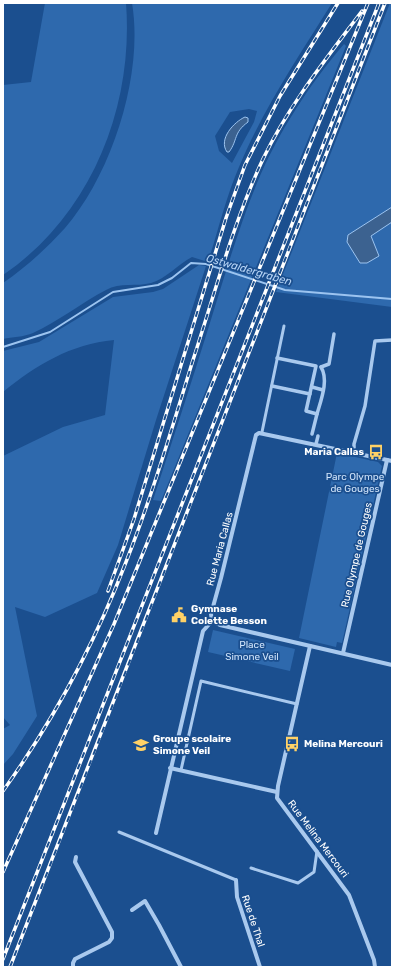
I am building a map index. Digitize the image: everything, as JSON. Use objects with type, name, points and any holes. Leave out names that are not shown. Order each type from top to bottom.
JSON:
[{"type":"street","points":[[277,358],[321,367],[329,364],[334,334]]},
{"type":"street","points":[[354,452],[354,444],[365,406],[375,341],[392,340]]},
{"type":"street","points":[[316,366],[306,411],[317,414]]},
{"type":"street","points":[[312,434],[323,390],[324,376],[321,367]]},
{"type":"street","points":[[272,386],[310,394]]},
{"type":"street","points":[[312,387],[323,390]]},
{"type":"street","points":[[262,432],[392,461]]},
{"type":"street","name":"Rue Maria Callas","points":[[212,621],[211,614],[256,435],[262,432]]},
{"type":"street","points":[[316,444],[318,436]]},
{"type":"street","name":"Rue Olympe de Gouges","points":[[342,653],[387,460]]},
{"type":"street","points":[[156,833],[203,631],[212,621],[220,625],[392,665]]},
{"type":"street","points":[[170,768],[277,792],[310,646]]},
{"type":"street","name":"Rue Melina Mercouri","points":[[277,792],[279,801],[349,895],[374,960],[375,967]]},
{"type":"street","points":[[73,967],[72,963],[75,959],[110,942],[112,938],[112,932],[75,862],[76,857]]},
{"type":"street","name":"Rue de Thal","points":[[236,880],[237,897],[260,967]]},
{"type":"street","points":[[132,910],[145,901],[181,967]]},
{"type":"lane","name":"Rue Maria Callas","points":[[262,432],[284,326]]},
{"type":"lane","points":[[181,770],[201,681],[297,704]]},
{"type":"lane","points":[[119,832],[236,880]]},
{"type":"lane","points":[[251,868],[298,883],[314,872],[317,852]]},
{"type":"green space","points":[[45,3],[126,3],[127,42],[123,81],[114,119],[100,156],[83,190],[60,222],[34,250],[3,275],[3,85],[31,82]]},
{"type":"green space","points":[[132,3],[332,3],[282,83],[259,124],[230,190],[208,262],[192,257],[156,281],[146,284],[123,285],[111,288],[33,333],[3,339],[3,283],[36,257],[65,228],[82,206],[97,180],[110,152],[121,122],[128,91],[133,61],[134,31]],"holes":[[[249,109],[257,111],[254,122],[232,163],[219,151],[215,136],[230,112]]]},
{"type":"green space","points":[[390,3],[392,3],[392,307],[276,292]]},
{"type":"green space","points":[[344,44],[346,46],[161,501],[153,500],[232,254],[257,183],[265,164],[295,110]]},
{"type":"green space","points":[[199,265],[206,266],[156,420],[118,545],[97,593],[45,617],[15,607],[37,716],[13,754],[3,765],[3,729],[10,725],[3,717],[3,456],[63,427],[105,415],[114,340],[83,346],[55,357],[28,373],[3,392],[3,351],[39,342],[113,297],[153,292],[163,289]]},
{"type":"green space","name":"Parc Olympe de Gouges","points":[[337,453],[378,462],[382,466],[342,643],[337,642],[336,647],[299,638]]},
{"type":"green space","name":"Place Simone Veil","points":[[213,630],[295,649],[290,671],[208,652]]},
{"type":"shaded area","points":[[245,117],[248,118],[248,122],[240,130],[232,148],[229,152],[227,152],[224,142],[228,132],[236,123]]},
{"type":"shaded area","points":[[392,207],[392,222],[371,236],[379,256],[367,263],[360,263],[347,242],[348,235]]},
{"type":"waterway","name":"Ostwaldergraben","points":[[3,347],[50,332],[113,292],[158,285],[172,278],[191,263],[206,264],[285,290],[392,299]]},
{"type":"railway","points":[[108,591],[134,519],[226,218],[245,165],[280,96],[338,3]]},
{"type":"railway","points":[[3,872],[114,624],[368,3]]},
{"type":"railway","points":[[3,959],[379,3]]},
{"type":"railway","points":[[10,967],[385,3]]},
{"type":"railway","points":[[3,791],[39,737],[72,681],[114,592],[153,487],[233,233],[263,159],[296,101],[362,11]]},
{"type":"place","name":"Maria Callas","points":[[376,452]]},
{"type":"place","name":"Gymnase Colette Besson","points":[[179,615]]},
{"type":"place","name":"Melina Mercouri","points":[[292,744]]},
{"type":"place","name":"Groupe scolaire Simone Veil","points":[[141,745]]}]
